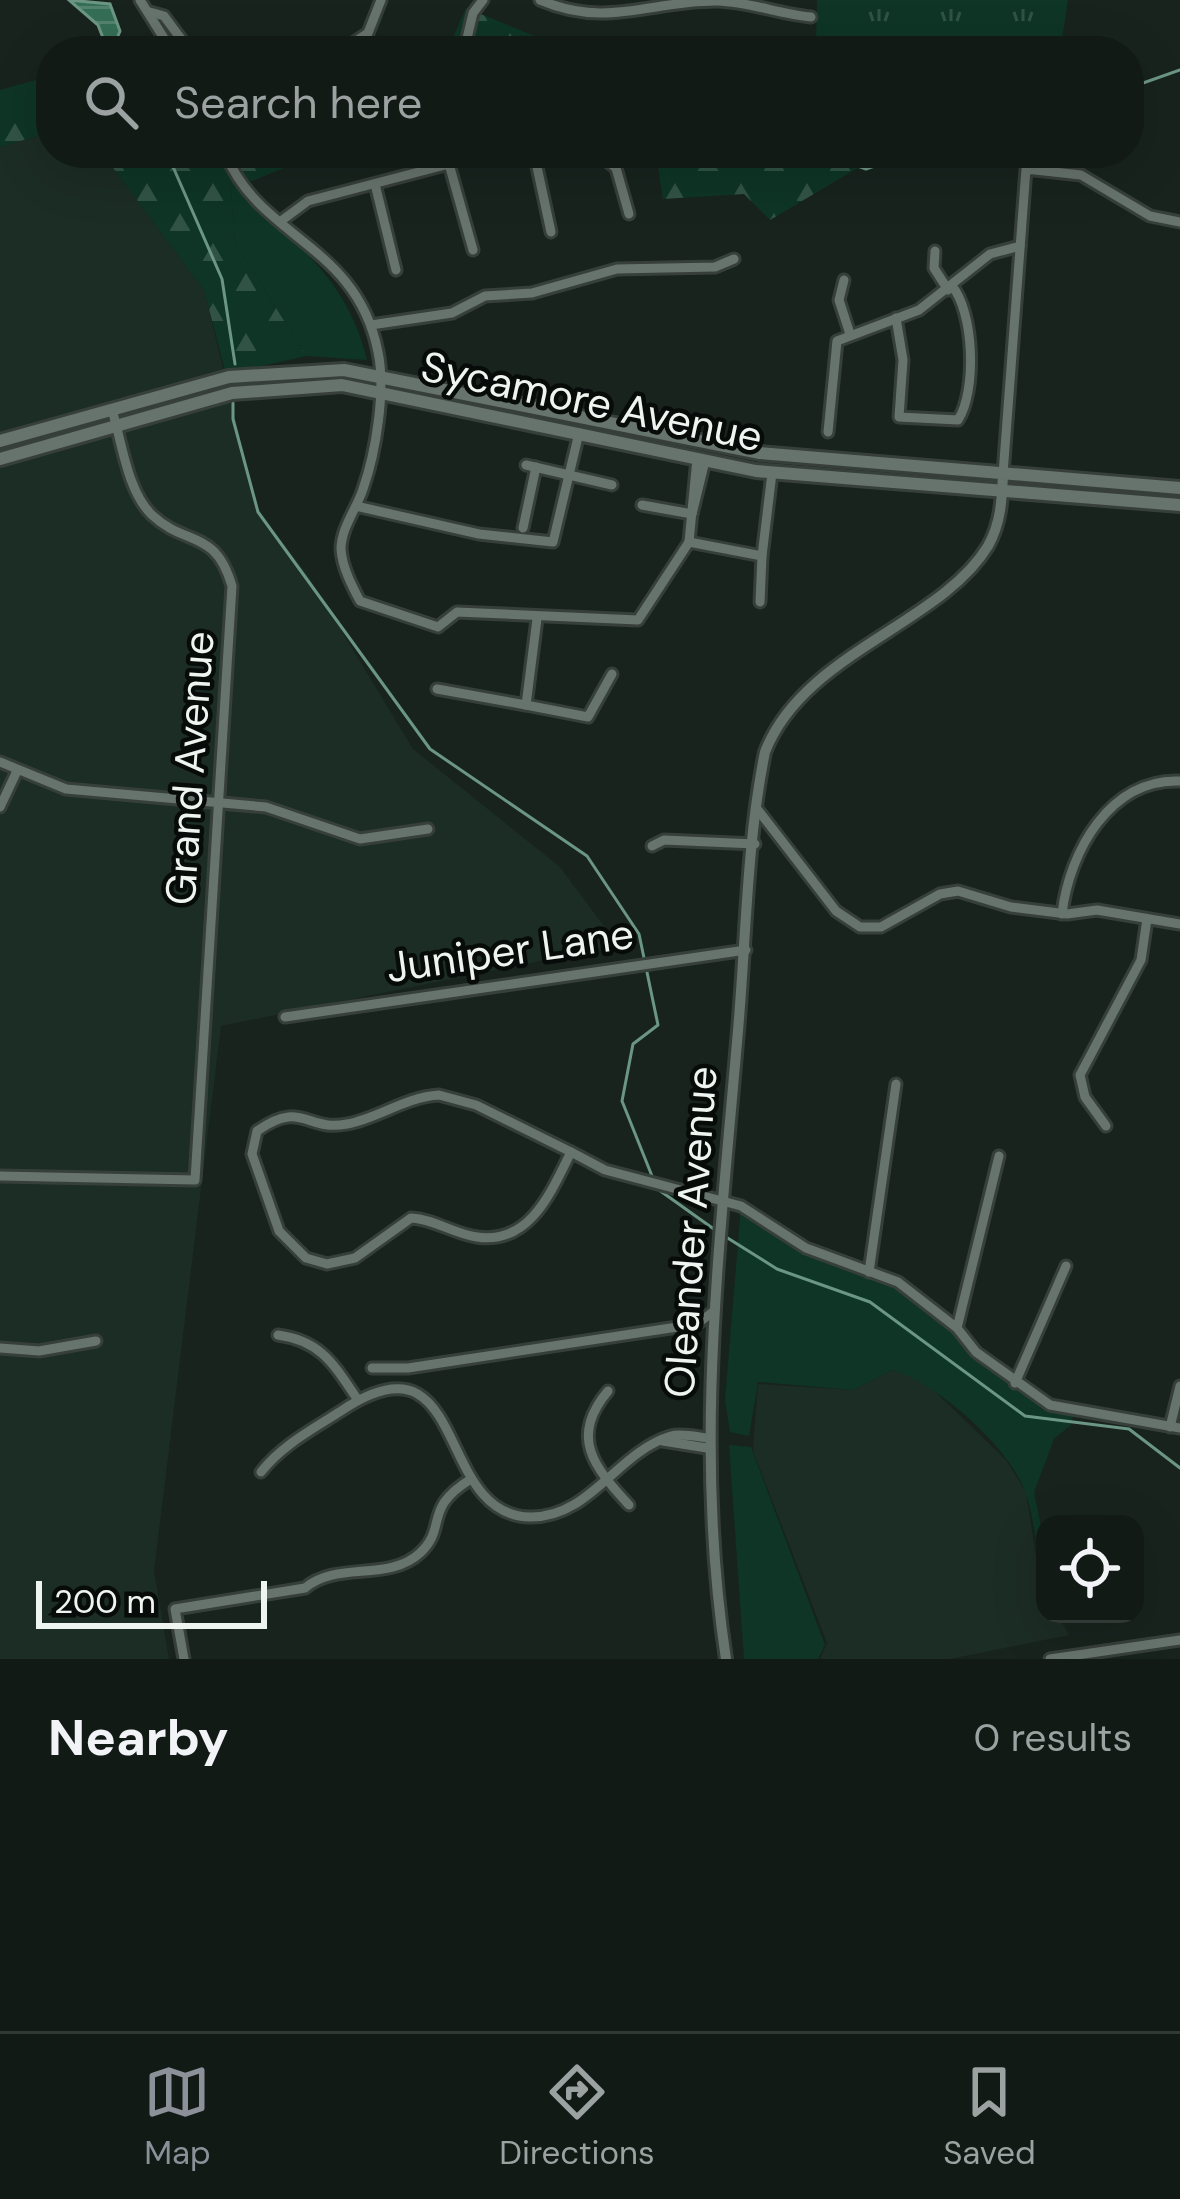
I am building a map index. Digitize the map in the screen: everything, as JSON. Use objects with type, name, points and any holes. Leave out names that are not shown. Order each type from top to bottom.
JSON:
[{"type":"main road","name":"Sycamore Avenue","points":[[0,441],[190,386],[267,372],[380,374],[760,453],[1180,488]]},
{"type":"main road","name":"Sycamore Avenue","points":[[0,459],[270,387],[379,390],[772,472],[1180,505]]},
{"type":"street","points":[[140,0],[164,36]]},
{"type":"street","points":[[364,36],[381,0]]},
{"type":"street","points":[[540,0],[624,14],[683,1],[745,2],[811,17]]},
{"type":"street","points":[[468,36],[476,2]]},
{"type":"street","points":[[150,12],[164,16],[179,36]]},
{"type":"street","points":[[232,168],[280,220],[338,268],[370,325],[379,390],[369,466],[343,538],[346,567],[360,601],[438,627],[457,612],[638,620],[689,542],[701,460]]},
{"type":"street","points":[[280,220],[308,201],[434,168]]},
{"type":"street","points":[[450,168],[473,250]]},
{"type":"street","points":[[537,168],[551,232]]},
{"type":"street","points":[[616,168],[629,214]]},
{"type":"street","points":[[1004,474],[1026,169],[1081,175],[1150,216],[1180,222]]},
{"type":"street","points":[[375,184],[395,270]]},
{"type":"street","points":[[828,432],[837,341],[896,319],[950,288],[990,254],[1020,246]]},
{"type":"street","points":[[896,319],[902,347],[899,417],[958,420],[967,396],[970,323],[966,304],[934,268],[935,250]]},
{"type":"street","points":[[370,325],[437,316],[484,296],[532,293],[617,269],[715,267],[734,260]]},
{"type":"street","points":[[844,280],[839,300],[850,334]]},
{"type":"street","name":"Grand Avenue","points":[[0,1176],[195,1180],[232,586],[211,545],[150,513],[133,481],[112,410]]},
{"type":"street","points":[[356,506],[479,534],[553,542],[579,433]]},
{"type":"street","points":[[523,528],[531,466],[612,484]]},
{"type":"street","points":[[760,602],[772,472]]},
{"type":"street","name":"Oleander Avenue","points":[[726,1659],[708,1501],[714,1311],[758,810],[770,739],[820,679],[974,564],[998,524],[1004,474]]},
{"type":"street","points":[[642,505],[692,514]]},
{"type":"street","points":[[689,542],[762,556]]},
{"type":"street","points":[[526,705],[537,619]]},
{"type":"street","points":[[437,688],[588,717],[612,674]]},
{"type":"street","points":[[0,762],[100,794],[266,807],[360,839],[428,829]]},
{"type":"street","points":[[0,806],[17,771]]},
{"type":"street","points":[[1062,914],[1066,878],[1107,809],[1148,782],[1180,781]]},
{"type":"street","points":[[758,810],[836,911],[860,927],[881,926],[940,894],[958,891],[1011,907],[1062,914],[1097,910],[1180,924]]},
{"type":"street","points":[[652,846],[664,839],[755,844]]},
{"type":"street","points":[[1106,1126],[1084,1097],[1080,1075],[1141,960],[1148,919]]},
{"type":"street","name":"Juniper Lane","points":[[285,1017],[746,950]]},
{"type":"street","points":[[869,1272],[896,1084]]},
{"type":"street","points":[[571,1153],[541,1209],[504,1236],[478,1238],[411,1218],[355,1258],[327,1264],[306,1258],[283,1239],[251,1149],[257,1131],[285,1114],[351,1124],[384,1108],[439,1095],[476,1105],[571,1153],[638,1180],[724,1200],[806,1248],[898,1282],[957,1328],[976,1352],[1057,1408],[1175,1428],[1180,1386]]},
{"type":"street","points":[[957,1328],[1000,1156]]},
{"type":"street","points":[[1015,1382],[1066,1266]]},
{"type":"street","points":[[372,1369],[408,1368],[697,1324],[714,1311]]},
{"type":"street","points":[[278,1335],[304,1338],[322,1349],[358,1400]]},
{"type":"street","points":[[0,1348],[39,1351],[96,1340]]},
{"type":"street","points":[[261,1472],[275,1454],[358,1400],[399,1386],[424,1397],[439,1414],[471,1479],[495,1505],[526,1518],[567,1511],[644,1448],[671,1436],[708,1443]]},
{"type":"street","points":[[608,1391],[595,1407],[585,1436],[592,1462],[629,1505]]},
{"type":"street","points":[[184,1659],[175,1609],[305,1588],[320,1576],[390,1566],[419,1554],[444,1496],[471,1479]]},
{"type":"street","points":[[1050,1659],[1180,1640]]},
{"type":"shaded area","points":[[69,0],[110,4],[118,36],[102,36],[98,25]]},
{"type":"shaded area","points":[[36,136],[36,168],[113,168],[204,290],[258,512],[307,574],[413,749],[560,867],[618,945],[221,1026],[154,1571],[169,1659],[0,1659],[0,147]]},
{"type":"shaded area","points":[[893,1370],[921,1378],[1006,1460],[1026,1492],[1036,1556],[1036,1623],[1062,1623],[1069,1635],[950,1659],[820,1659],[827,1643],[753,1451],[758,1384],[853,1390]]},
{"type":"green space","points":[[817,0],[1068,0],[1062,36],[816,36]]},
{"type":"green space","points":[[466,8],[534,36],[454,36]]},
{"type":"green space","points":[[36,80],[36,136],[0,147],[0,90]]},
{"type":"green space","points":[[113,168],[284,168],[252,181],[230,180],[235,242],[306,356],[226,374],[204,290]]},
{"type":"green space","points":[[658,168],[858,168],[770,220],[744,194],[663,199]]},
{"type":"green space","points":[[230,179],[330,281],[358,330],[367,360],[306,356],[235,242]]},
{"type":"green space","points":[[741,1206],[774,1230],[921,1298],[1032,1396],[1074,1411],[1071,1425],[1054,1439],[1034,1492],[1039,1515],[1036,1545],[1026,1494],[1005,1457],[971,1420],[911,1377],[893,1370],[853,1390],[758,1382],[749,1436],[730,1432],[725,1400]]},
{"type":"green space","points":[[729,1445],[751,1447],[825,1645],[818,1659],[744,1659]]},
{"type":"waterway","points":[[1144,83],[1180,70]]},
{"type":"waterway","points":[[174,168],[222,279],[235,364]]},
{"type":"waterway","points":[[863,168],[869,168]]},
{"type":"waterway","points":[[233,403],[258,512],[430,749],[587,856],[639,934],[658,1025],[633,1044],[622,1101],[654,1181]]},
{"type":"waterway","points":[[659,1190],[718,1232]]},
{"type":"waterway","points":[[726,1237],[777,1269],[870,1302],[1025,1416],[1129,1429],[1180,1468]]}]
